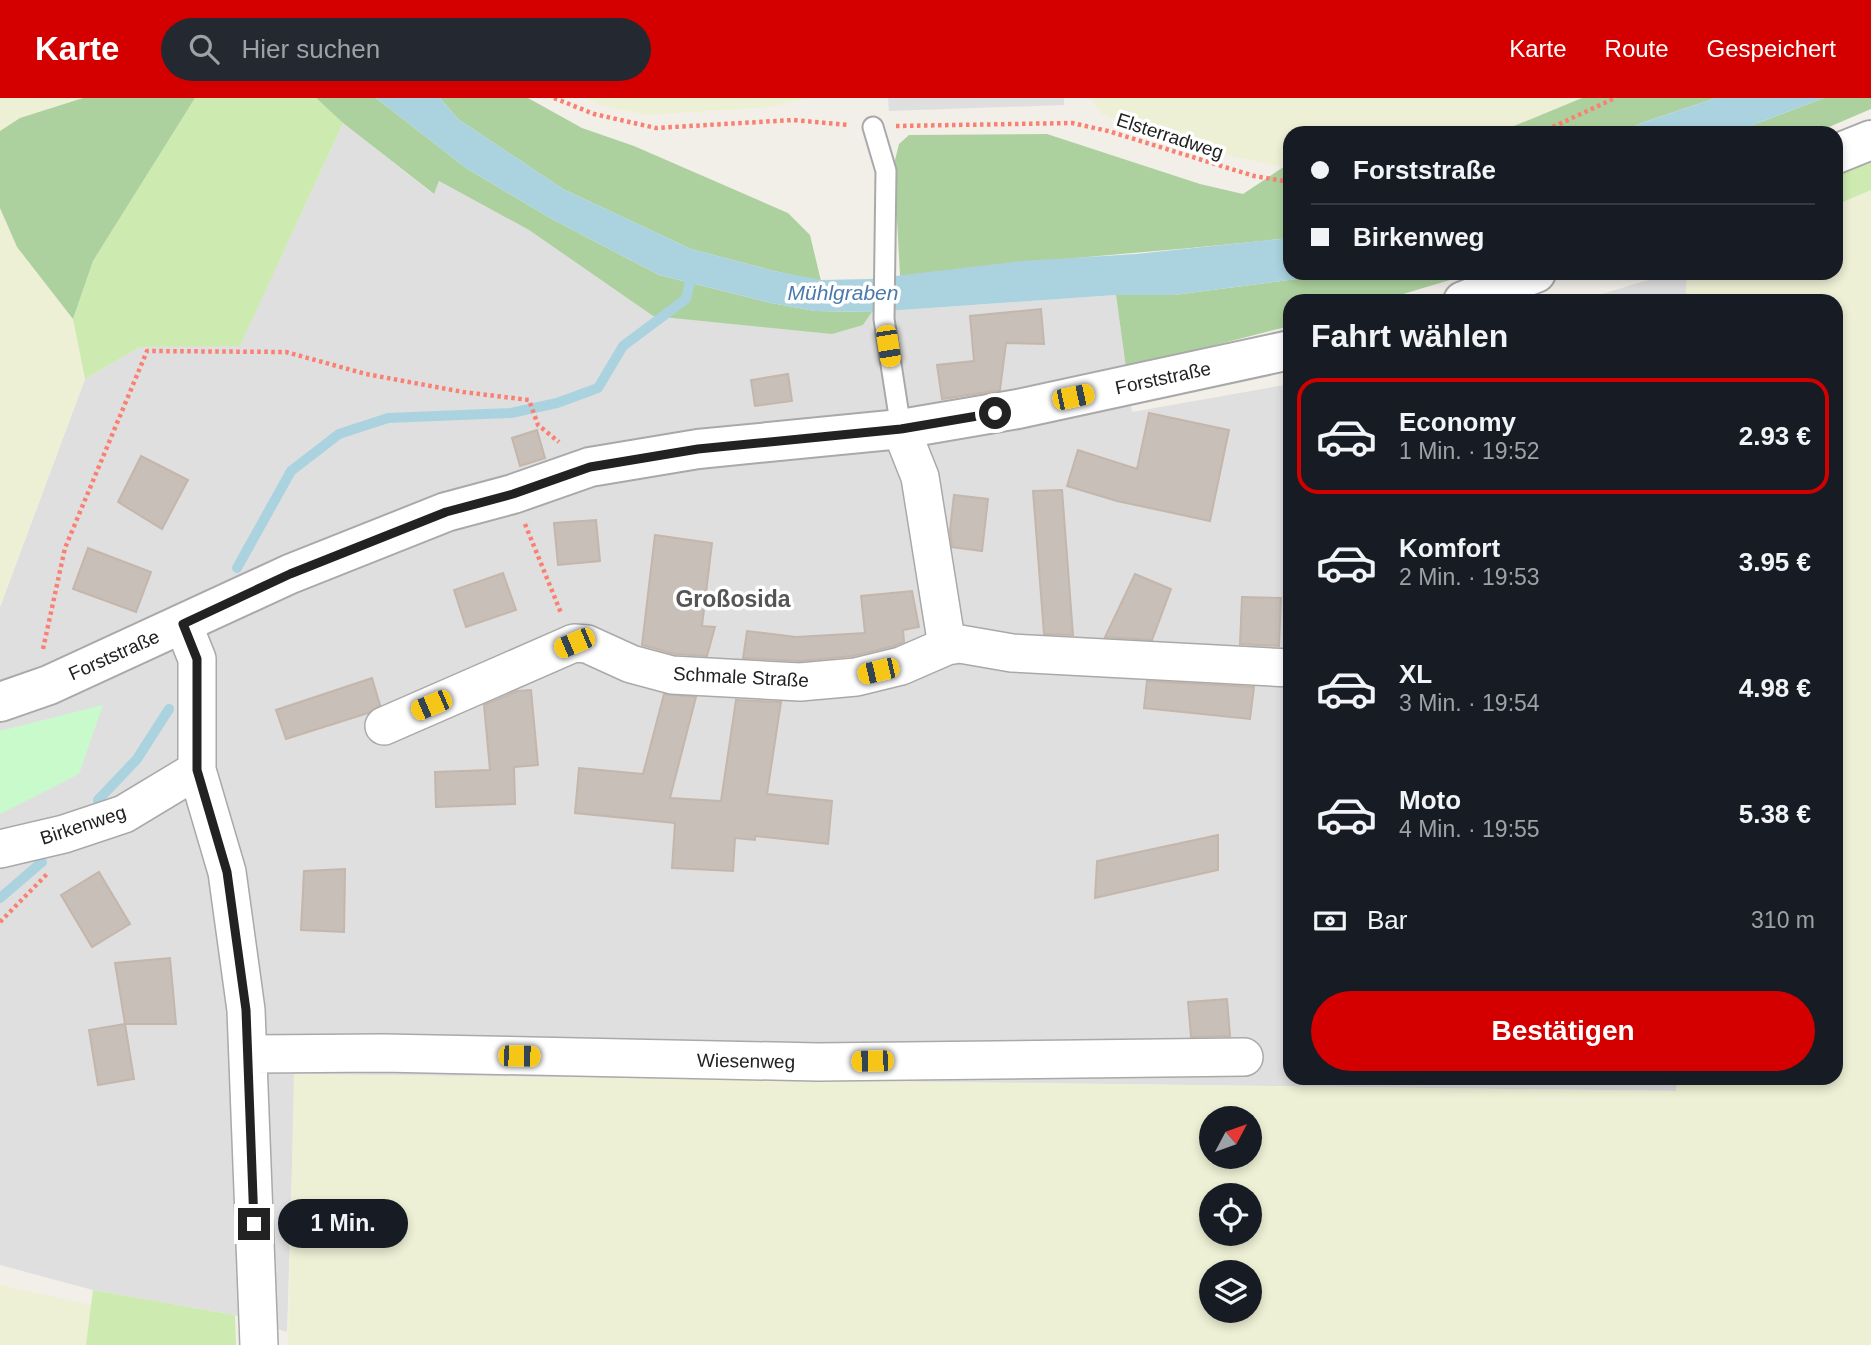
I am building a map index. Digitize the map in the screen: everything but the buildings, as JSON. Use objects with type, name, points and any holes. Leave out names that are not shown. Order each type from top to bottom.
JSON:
[{"type":"street","points":[[1843,151],[1871,140]]},
{"type":"street","points":[[1481,294],[1518,280]]},
{"type":"street","name":"Forststraße","points":[[17,696],[290,574],[446,512],[603,465],[698,449],[901,429],[1018,409],[1283,352]]},
{"type":"street","points":[[901,429],[920,477],[947,646]]},
{"type":"street","points":[[183,624],[197,659],[197,770],[227,872],[246,1010],[258,1328]]},
{"type":"street","points":[[384,726],[574,643]]},
{"type":"street","name":"Schmale Straße","points":[[574,643],[587,644],[631,664],[673,675],[800,682],[856,677],[901,666],[947,646],[960,644],[1012,653],[1283,668]]},
{"type":"street","name":"Birkenweg","points":[[0,849],[64,834],[124,814],[197,770]]},
{"type":"street","name":"Wiesenweg","points":[[248,1054],[383,1053],[818,1062],[1244,1057]]},
{"type":"lane","points":[[873,127],[886,171],[884,319],[901,429]]},
{"type":"path","name":"Elsterradweg","points":[[554,98],[594,114],[656,128],[793,120],[873,127],[1072,123],[1108,131],[1254,176],[1283,181]]},
{"type":"path","points":[[1555,126],[1615,98]]},
{"type":"path","points":[[17,696],[65,548],[147,352],[286,352],[366,374],[463,392],[529,400],[538,425]]},
{"type":"path","points":[[513,494],[574,643]]},
{"type":"path","points":[[0,922],[62,859],[64,834]]},
{"type":"shaded area","points":[[888,98],[1064,98],[1064,105],[889,111]]},
{"type":"shaded area","points":[[343,123],[433,194],[439,181],[529,230],[653,316],[863,325],[872,312],[1116,295],[1132,412],[1283,385],[1283,1085],[1677,1085],[1677,1091],[295,1074],[287,1332],[235,1315],[93,1290],[0,1265],[0,607],[85,379],[140,347],[240,345]]},
{"type":"shaded area","points":[[1648,280],[1687,280],[1686,294],[1602,294]]},
{"type":"green space","points":[[0,98],[83,98],[20,118],[0,131]]},
{"type":"green space","points":[[83,98],[195,98],[93,261],[73,319],[17,247],[0,208],[0,131],[20,118]]},
{"type":"green space","points":[[195,98],[316,98],[343,123],[240,346],[140,347],[85,379],[73,319],[93,261]]},
{"type":"green space","points":[[316,98],[376,98],[466,168],[550,218],[659,275],[815,311],[872,312],[863,325],[832,334],[653,316],[529,230],[439,181],[434,194],[343,123]]},
{"type":"green space","points":[[440,98],[528,98],[582,128],[634,146],[788,213],[810,235],[821,281],[691,249],[563,189],[458,119]]},
{"type":"green space","points":[[585,98],[808,98],[771,107],[647,115],[603,106]]},
{"type":"green space","points":[[1089,98],[1582,98],[1514,126],[1283,126],[1283,167],[1230,156],[1103,115]]},
{"type":"green space","points":[[1582,98],[1716,98],[1635,126],[1514,126]]},
{"type":"green space","points":[[1824,98],[1871,98],[1871,109],[1831,126],[1750,126]]},
{"type":"green space","points":[[1047,134],[1200,184],[1243,194],[1283,168],[1283,239],[900,276],[894,164],[899,144],[909,135]]},
{"type":"green space","points":[[1871,159],[1871,190],[1843,202],[1843,170]]},
{"type":"green space","points":[[1871,190],[1871,1345],[288,1345],[294,1074],[1676,1091],[1676,1085],[1843,1085],[1843,294],[1686,294],[1687,280],[1843,280],[1843,202]]},
{"type":"green space","points":[[0,208],[17,247],[73,319],[85,379],[0,607]]},
{"type":"green space","points":[[1289,280],[1450,280],[1403,294],[1283,294],[1283,328],[1126,368],[1116,295],[1174,295]]},
{"type":"green space","points":[[103,705],[79,774],[0,814],[0,731]]},
{"type":"green space","points":[[0,1285],[120,1311],[138,1345],[0,1345]]},
{"type":"green space","points":[[93,1290],[235,1315],[236,1345],[86,1345]]},
{"type":"water","name":"Mühlgraben","points":[[376,98],[440,98],[458,119],[563,189],[691,249],[774,271],[821,280],[870,279],[1023,261],[1136,254],[1283,239],[1283,280],[1289,280],[1174,295],[1116,295],[873,312],[815,311],[659,275],[550,218],[466,168]]},
{"type":"water","points":[[1716,98],[1824,98],[1750,126],[1635,126]]},
{"type":"waterway","points":[[237,568],[291,471],[339,434],[388,418],[511,413],[557,403],[598,388],[623,346],[686,299],[692,273]]},
{"type":"waterway","points":[[98,800],[137,759],[169,709]]},
{"type":"waterway","points":[[0,898],[42,862]]},
{"type":"district","name":"Großosida","points":[[733,599]]},
{"type":"route","points":[[254,1224],[246,1010],[227,872],[197,770],[197,659],[183,624],[290,574],[446,512],[513,494],[590,467],[698,449],[901,429],[995,413]]}]
